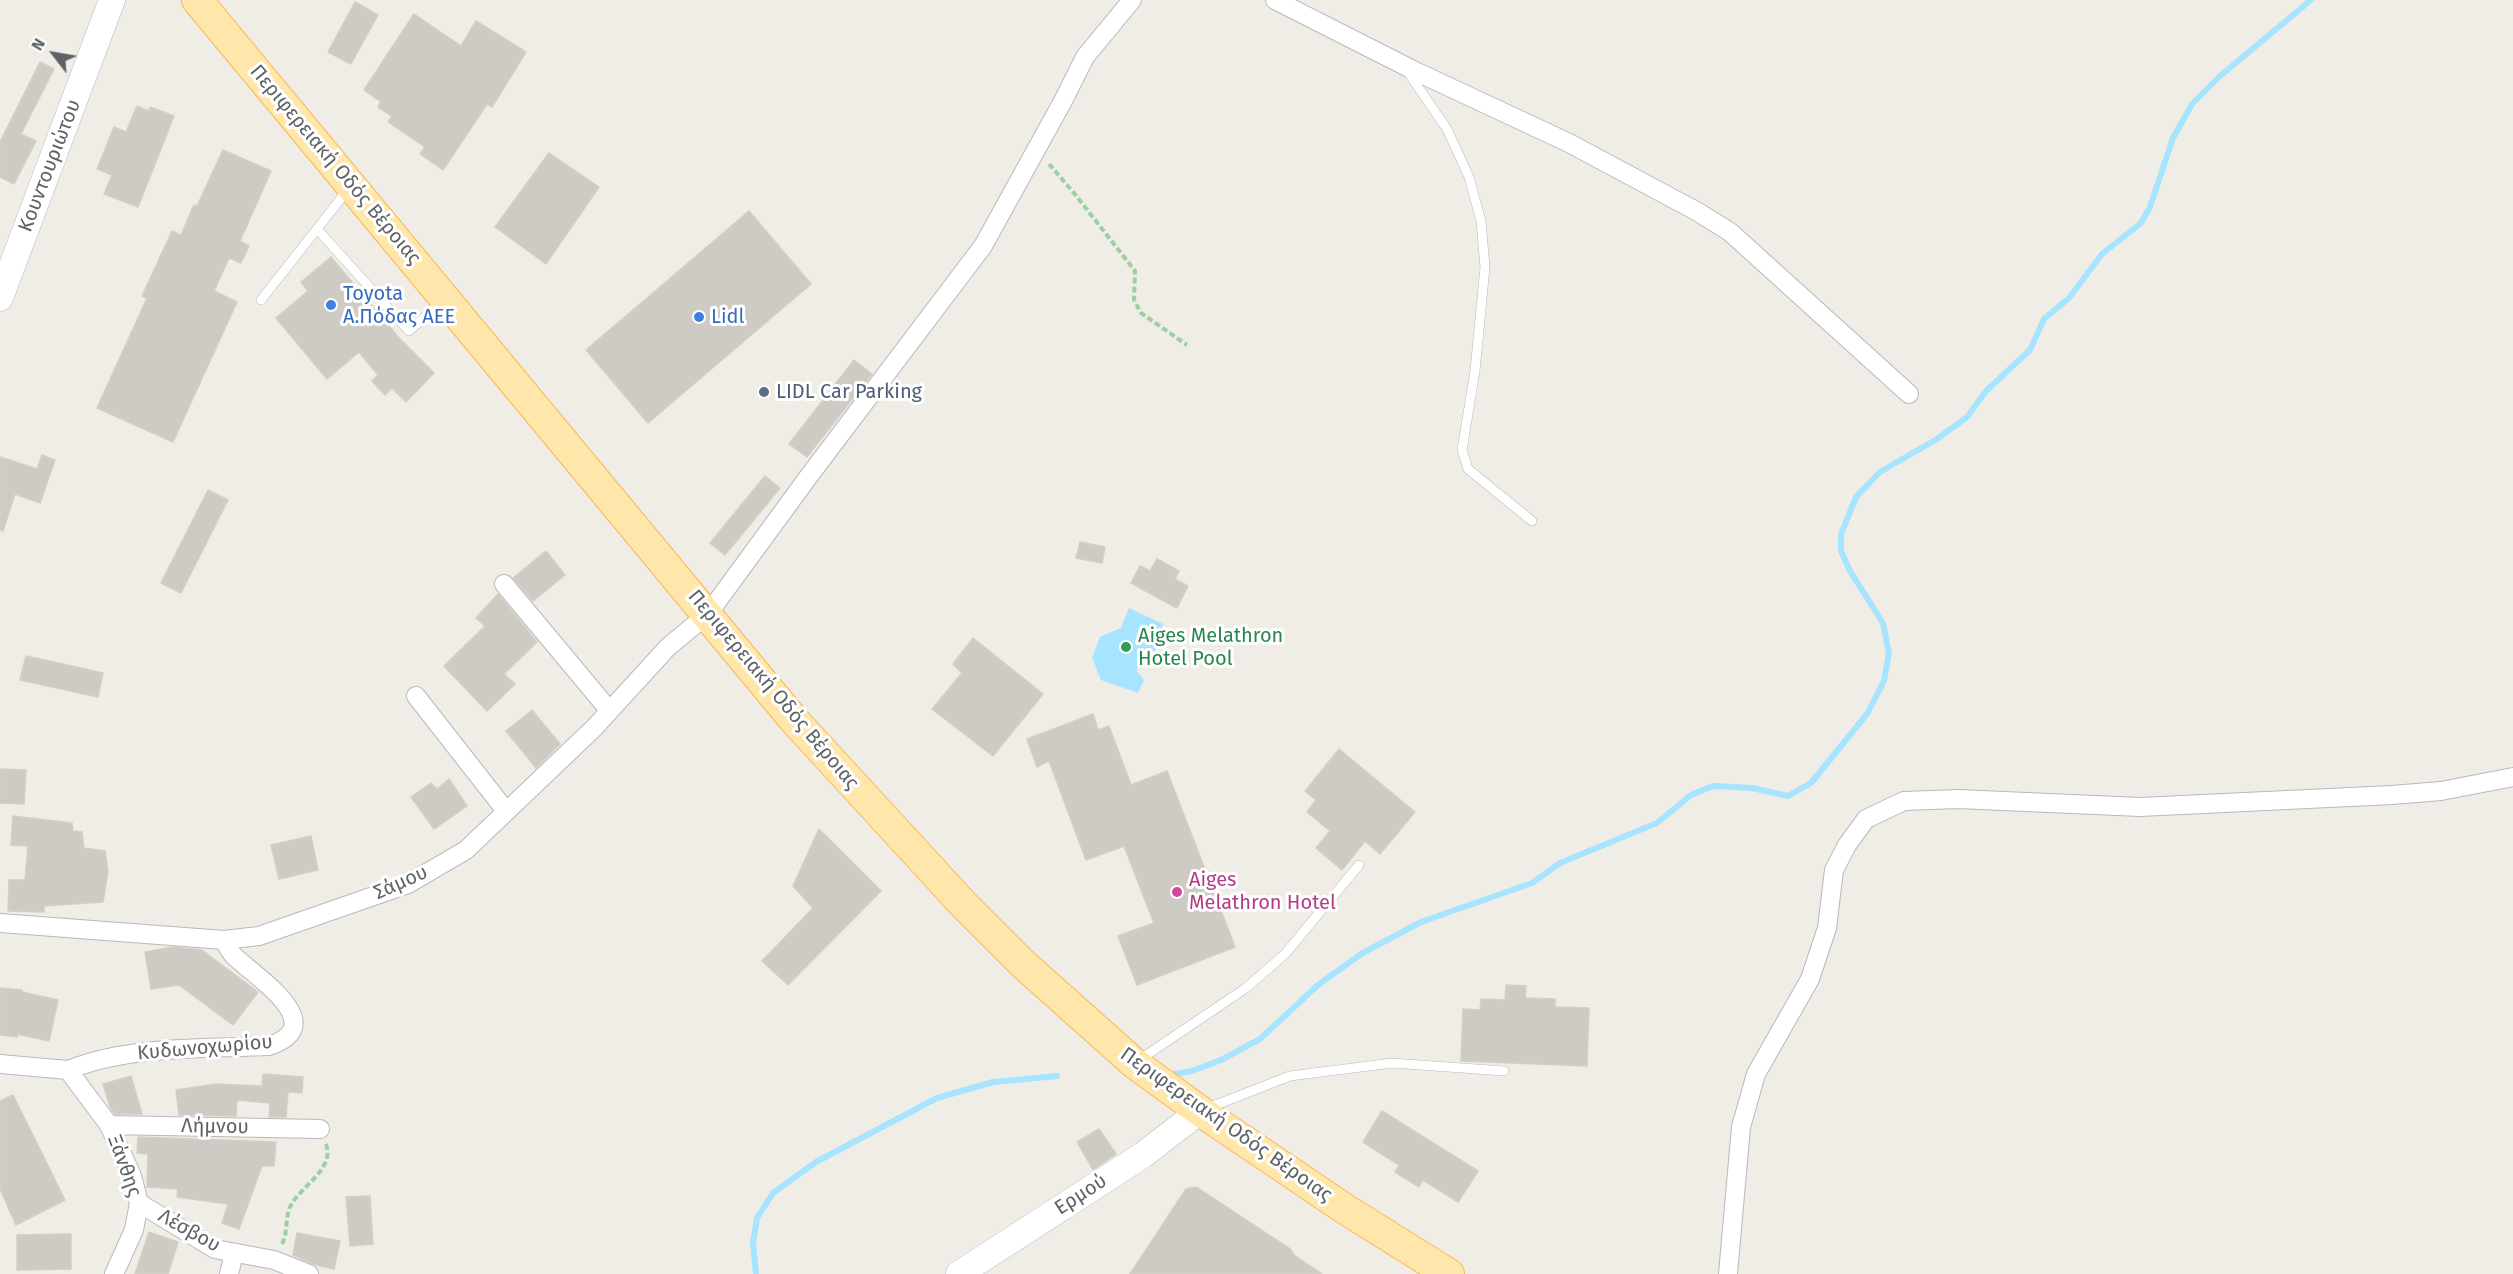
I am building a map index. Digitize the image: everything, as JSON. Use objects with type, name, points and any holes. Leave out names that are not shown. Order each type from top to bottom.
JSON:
[{"type":"main road","name":"Περιφερειακή Οδός Βέροιας","points":[[197,0],[794,720],[964,905],[1022,963],[1134,1063],[1200,1111],[1345,1209],[1449,1274]]},
{"type":"street","name":"Κουντουριώτου","points":[[0,298],[112,0]]},
{"type":"street","name":"Σάμου","points":[[0,923],[224,940],[259,936],[408,884],[466,850],[594,728],[668,647],[708,614],[808,476],[983,246],[1084,57],[1132,0]]},
{"type":"street","points":[[1275,0],[1402,64],[1569,143],[1698,212],[1730,232],[1909,394]]},
{"type":"street","points":[[504,584],[609,710]]},
{"type":"street","points":[[416,696],[507,811]]},
{"type":"street","points":[[1728,1274],[1742,1127],[1756,1074],[1810,979],[1827,928],[1834,870],[1847,844],[1866,819],[1904,801],[1958,799],[2140,807],[2392,795],[2441,790],[2513,777]]},
{"type":"street","name":"Κυδωνοχωρίου","points":[[0,1064],[68,1070],[93,1060],[119,1054],[269,1046],[285,1041],[293,1032],[293,1015],[282,998],[232,954],[224,940]]},
{"type":"street","points":[[68,1070],[110,1125]]},
{"type":"street","name":"Ερμού","points":[[959,1274],[1143,1155],[1200,1111]]},
{"type":"street","name":"Λήμνου","points":[[110,1125],[320,1129]]},
{"type":"street","name":"Ξάνθης","points":[[110,1125],[132,1176],[139,1203],[134,1230],[114,1274]]},
{"type":"street","name":"Λέσβου","points":[[139,1203],[215,1249],[274,1260],[309,1274]]},
{"type":"street","points":[[229,1274],[234,1253]]},
{"type":"lane","points":[[1402,64],[1447,129],[1469,177],[1481,221],[1485,267],[1476,371],[1462,450],[1468,469],[1532,521]]},
{"type":"lane","points":[[261,300],[352,186]]},
{"type":"lane","points":[[317,229],[409,331],[445,298]]},
{"type":"lane","points":[[1134,1063],[1246,988],[1285,954],[1359,865]]},
{"type":"lane","points":[[1200,1111],[1290,1076],[1392,1063],[1504,1071]]},
{"type":"path","points":[[1036,150],[1074,193],[1135,271],[1134,300],[1141,313],[1187,345]]},
{"type":"path","points":[[274,1260],[286,1237],[289,1208],[308,1183],[322,1171],[328,1151],[320,1129]]},
{"type":"water","name":"Aiges Melathron Hotel Pool","points":[[1129,608],[1163,624],[1153,658],[1140,661],[1137,671],[1144,680],[1138,693],[1101,680],[1092,658],[1100,637],[1121,628]]},
{"type":"building","points":[[355,2],[378,15],[351,64],[328,52]]},
{"type":"building","points":[[414,14],[461,46],[476,21],[526,52],[492,107],[487,104],[443,170],[420,154],[425,147],[388,122],[392,116],[378,107],[381,102],[364,90]]},
{"type":"building","points":[[40,62],[54,69],[21,134],[36,141],[14,184],[0,177],[0,142]]},
{"type":"building","points":[[137,106],[149,111],[150,107],[174,116],[138,207],[104,194],[112,175],[97,169],[114,127],[126,132]]},
{"type":"building","points":[[223,150],[271,171],[240,241],[249,246],[241,263],[229,258],[214,291],[237,302],[173,442],[97,408],[147,298],[142,296],[172,231],[181,235]]},
{"type":"building","points":[[549,153],[599,187],[546,264],[495,227]]},
{"type":"building","name":"Lidl","points":[[749,211],[811,284],[648,423],[586,350]]},
{"type":"building","name":"Toyota Α.Πόδας ΑΕΕ","points":[[331,257],[399,338],[434,373],[406,402],[392,388],[385,395],[372,381],[378,375],[359,352],[327,379],[276,318],[308,291],[301,282]]},
{"type":"building","points":[[854,360],[872,374],[807,457],[789,444]]},
{"type":"building","points":[[42,455],[55,460],[40,503],[15,494],[3,531],[0,530],[0,457],[37,469]]},
{"type":"building","points":[[765,476],[780,488],[725,555],[710,543]]},
{"type":"building","points":[[208,490],[228,500],[181,593],[161,583]]},
{"type":"building","points":[[1080,542],[1105,547],[1102,563],[1076,558]]},
{"type":"building","points":[[546,551],[565,575],[533,601],[513,578]]},
{"type":"building","points":[[1157,559],[1179,571],[1175,579],[1188,586],[1177,608],[1131,583],[1140,566],[1150,571]]},
{"type":"building","points":[[498,594],[537,642],[504,674],[515,684],[487,711],[444,666],[485,626],[476,618]]},
{"type":"building","points":[[973,638],[1043,694],[993,756],[932,709],[962,673],[953,664]]},
{"type":"building","points":[[26,656],[103,673],[98,697],[20,680]]},
{"type":"building","points":[[532,710],[560,744],[536,768],[506,731]]},
{"type":"building","name":"Aiges Melathron Hotel","points":[[1093,714],[1098,730],[1109,726],[1131,785],[1167,771],[1235,947],[1137,985],[1118,936],[1154,923],[1124,846],[1086,860],[1049,761],[1037,767],[1027,739]]},
{"type":"building","points":[[1339,749],[1415,812],[1380,854],[1365,841],[1342,870],[1316,848],[1330,831],[1307,812],[1316,800],[1305,791]]},
{"type":"building","points":[[0,769],[26,770],[24,804],[0,803]]},
{"type":"building","points":[[449,779],[467,806],[434,829],[411,797],[431,783],[437,789]]},
{"type":"building","points":[[13,816],[72,823],[73,831],[82,832],[84,848],[105,851],[108,871],[103,902],[44,906],[44,912],[8,911],[9,880],[25,880],[28,846],[11,845]]},
{"type":"building","points":[[819,829],[881,891],[788,985],[762,961],[813,908],[793,886]]},
{"type":"building","points":[[311,836],[318,870],[279,879],[271,845]]},
{"type":"building","points":[[173,947],[202,950],[258,992],[233,1025],[179,985],[151,989],[145,952]]},
{"type":"building","points":[[1506,985],[1526,986],[1525,998],[1555,999],[1555,1007],[1589,1008],[1587,1066],[1461,1061],[1463,1009],[1480,1010],[1481,999],[1505,1000]]},
{"type":"building","points":[[0,988],[22,990],[22,992],[58,1000],[49,1041],[17,1034],[17,1037],[0,1035]]},
{"type":"building","points":[[263,1074],[303,1077],[302,1093],[288,1092],[286,1117],[269,1117],[270,1103],[237,1100],[236,1116],[179,1115],[176,1090],[216,1084],[262,1086]]},
{"type":"building","points":[[131,1076],[142,1114],[115,1114],[110,1107],[103,1084]]},
{"type":"building","points":[[13,1095],[65,1200],[16,1225],[0,1189],[0,1101]]},
{"type":"building","points":[[1382,1111],[1478,1171],[1458,1202],[1423,1180],[1419,1187],[1395,1172],[1399,1165],[1363,1142]]},
{"type":"building","points":[[1099,1129],[1116,1154],[1093,1170],[1077,1142]]},
{"type":"building","points":[[138,1137],[276,1142],[274,1166],[262,1166],[239,1229],[222,1223],[228,1204],[177,1197],[178,1189],[147,1187],[148,1154],[137,1153]]},
{"type":"building","points":[[1196,1187],[1290,1249],[1294,1255],[1322,1274],[1130,1274],[1186,1189]]},
{"type":"building","points":[[370,1196],[373,1244],[350,1246],[346,1197]]},
{"type":"building","points":[[149,1232],[178,1242],[168,1274],[135,1274]]},
{"type":"building","points":[[297,1233],[340,1241],[334,1269],[316,1265],[293,1255]]},
{"type":"building","points":[[71,1234],[71,1269],[17,1270],[17,1235]]},
{"type":"waterway","points":[[1174,1074],[1192,1071],[1221,1060],[1260,1039],[1318,985],[1361,954],[1421,922],[1532,883],[1560,863],[1657,823],[1691,795],[1713,786],[1752,788],[1788,796],[1811,783],[1867,714],[1884,681],[1889,653],[1883,623],[1850,571],[1841,551],[1841,534],[1856,497],[1880,472],[1937,439],[1967,417],[1986,391],[2030,350],[2044,319],[2069,298],[2102,254],[2141,223],[2150,207],[2173,138],[2192,104],[2220,76],[2311,0]]},
{"type":"waterway","points":[[756,1274],[753,1243],[757,1218],[773,1193],[816,1162],[937,1098],[993,1082],[1057,1076]]},
{"type":"place","name":"Toyota Α.Πόδας ΑΕΕ","points":[[331,305]]},
{"type":"place","name":"Lidl","points":[[699,317]]},
{"type":"place","name":"LIDL Car Parking","points":[[764,392]]},
{"type":"place","name":"Aiges Melathron Hotel Pool","points":[[1126,647]]},
{"type":"place","name":"Aiges Melathron Hotel","points":[[1177,892]]}]
